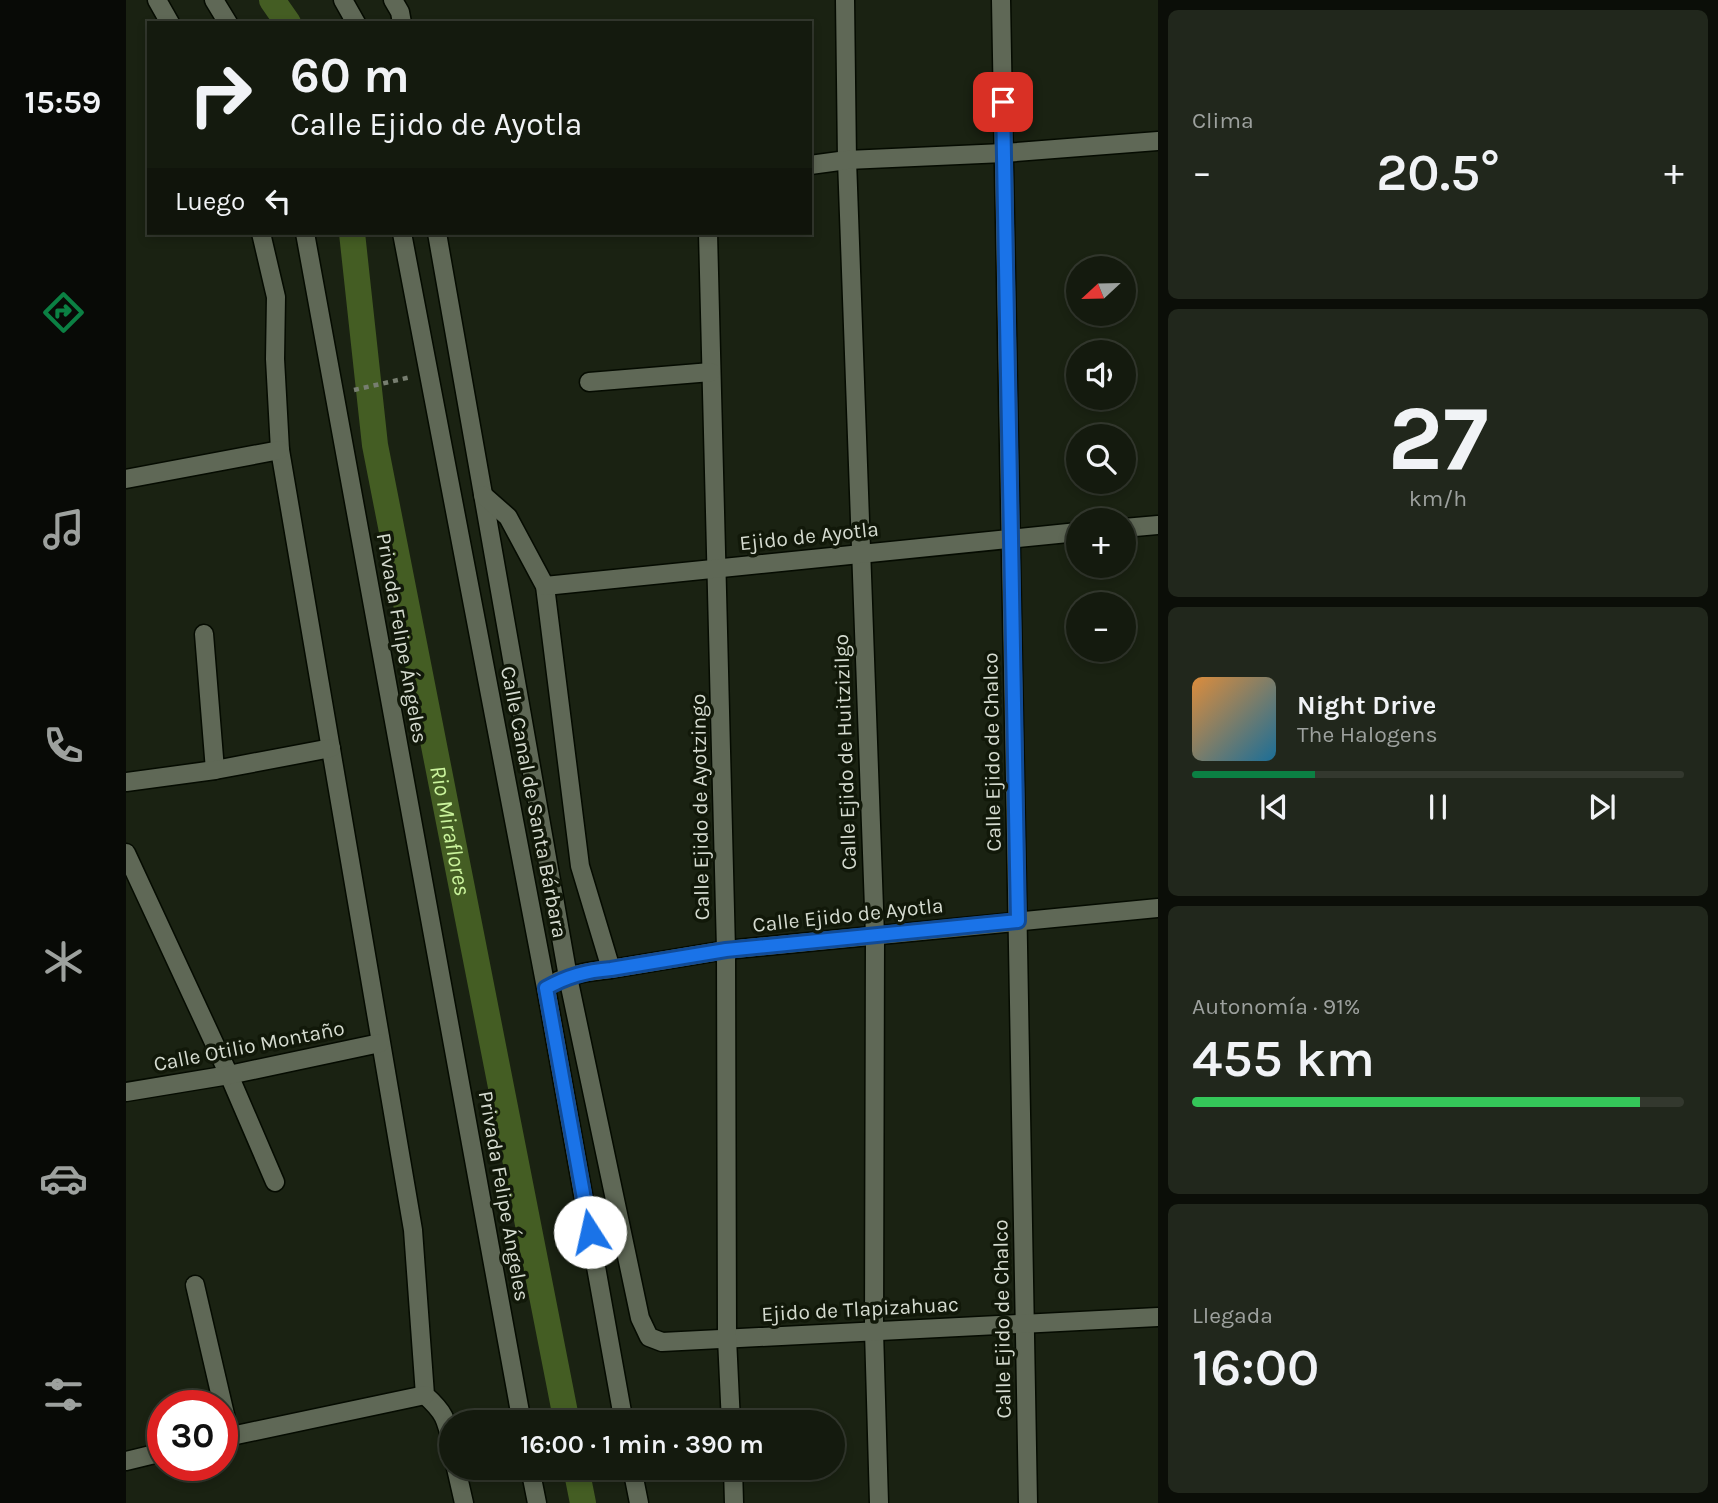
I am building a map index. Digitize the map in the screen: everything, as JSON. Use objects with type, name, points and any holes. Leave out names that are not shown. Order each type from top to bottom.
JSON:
[{"type":"street","points":[[157,0],[169,21]]},
{"type":"street","points":[[214,0],[227,21]]},
{"type":"street","points":[[343,0],[355,21]]},
{"type":"street","points":[[393,0],[402,21]]},
{"type":"street","name":"Calle Ejido de Huitzizilgo","points":[[845,0],[847,160],[875,936],[874,1331],[879,1503]]},
{"type":"street","name":"Calle Ejido de Chalco","points":[[1001,0],[1028,1503]]},
{"type":"street","points":[[812,165],[847,160],[1004,153],[1158,141]]},
{"type":"street","points":[[261,235],[276,298],[275,359],[280,450],[412,1230],[425,1395],[440,1410]]},
{"type":"street","name":"Privada Felipe Ángeles","points":[[305,235],[520,1410]]},
{"type":"street","name":"Calle Canal de Santa Bárbara","points":[[402,235],[546,988],[622,1410]]},
{"type":"street","points":[[437,235],[568,977]]},
{"type":"street","name":"Calle Ejido de Ayotzingo","points":[[708,235],[726,950],[727,1338],[730,1410]]},
{"type":"street","points":[[589,382],[711,373]]},
{"type":"street","points":[[127,473],[280,450]]},
{"type":"street","points":[[483,495],[508,517],[545,586],[580,866],[611,969]]},
{"type":"street","points":[[1136,527],[1158,525]]},
{"type":"street","name":"Ejido de Ayotla","points":[[545,586],[1066,533]]},
{"type":"street","points":[[204,634],[215,770]]},
{"type":"street","points":[[126,782],[215,770],[331,748]]},
{"type":"street","points":[[126,852],[275,1182]]},
{"type":"street","name":"Calle Ejido de Ayotla","points":[[546,988],[568,977],[592,971],[726,950],[1158,908]]},
{"type":"street","name":"Ejido de Tlapizahuac","points":[[568,977],[640,1318],[649,1337],[662,1342],[1158,1317]]},
{"type":"street","name":"Calle Otilio Montaño","points":[[126,1093],[229,1076],[380,1043]]},
{"type":"street","points":[[195,1285],[216,1390]]},
{"type":"street","points":[[238,1434],[425,1395]]},
{"type":"street","points":[[126,1461],[147,1456]]},
{"type":"street","points":[[459,1480],[464,1503]]},
{"type":"street","points":[[532,1480],[537,1503]]},
{"type":"street","points":[[634,1480],[639,1503]]},
{"type":"street","points":[[733,1480],[734,1503]]},
{"type":"path","points":[[335,394],[429,374]]},
{"type":"waterway","name":"Rio Miraflores","points":[[272,0],[287,21]]},
{"type":"waterway","name":"Rio Miraflores","points":[[352,235],[375,445],[564,1410]]},
{"type":"waterway","name":"Rio Miraflores","points":[[578,1480],[583,1503]]},
{"type":"route","points":[[590,1232],[546,988],[568,977],[592,971],[726,950],[1018,921],[1003,102]]}]
